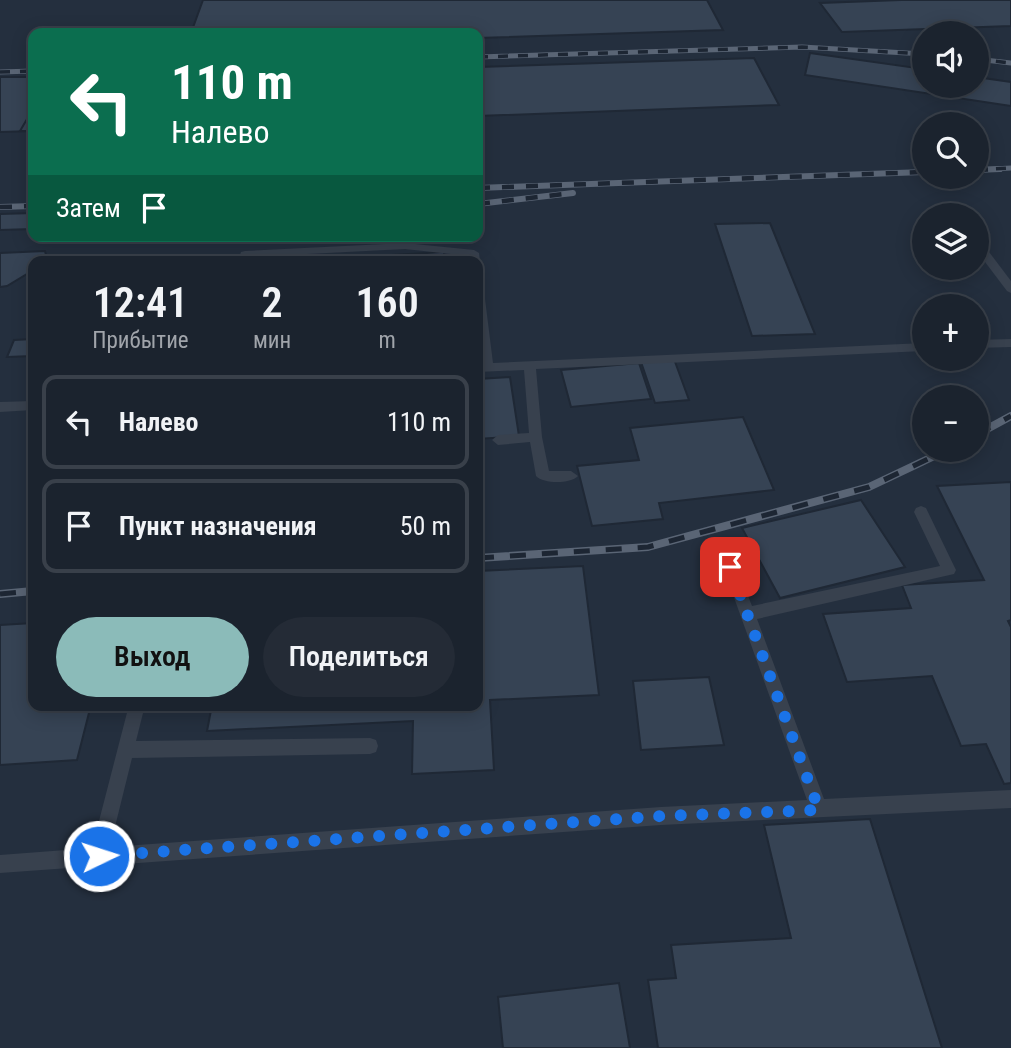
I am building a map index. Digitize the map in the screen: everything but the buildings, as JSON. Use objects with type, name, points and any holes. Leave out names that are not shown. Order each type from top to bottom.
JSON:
[{"type":"lane","points":[[244,256],[405,246],[474,253],[474,256]]},
{"type":"lane","points":[[989,259],[1011,289]]},
{"type":"lane","points":[[989,344],[1011,343]]},
{"type":"lane","points":[[483,368],[912,348]]},
{"type":"lane","points":[[530,366],[536,437],[544,477],[571,476]]},
{"type":"lane","points":[[0,407],[28,406]]},
{"type":"lane","points":[[498,440],[536,437]]},
{"type":"lane","points":[[747,614],[949,570],[920,512]]},
{"type":"lane","points":[[730,567],[819,810]]},
{"type":"lane","points":[[99,856],[136,711]]},
{"type":"lane","points":[[126,750],[370,746]]},
{"type":"lane","points":[[0,864],[661,816],[1011,799]]},
{"type":"railway","points":[[483,57],[802,47],[912,53]]},
{"type":"railway","points":[[989,60],[1011,63]]},
{"type":"railway","points":[[0,72],[28,71]]},
{"type":"railway","points":[[1000,169],[976,170],[1011,168]]},
{"type":"railway","points":[[483,188],[912,172]]},
{"type":"railway","points":[[483,203],[573,193]]},
{"type":"railway","points":[[0,207],[28,206]]},
{"type":"railway","points":[[989,428],[1011,416]]},
{"type":"railway","points":[[483,558],[648,547],[869,487],[922,462]]},
{"type":"railway","points":[[0,594],[28,591]]},
{"type":"route","points":[[99,856],[661,816],[819,810],[730,567]]}]
